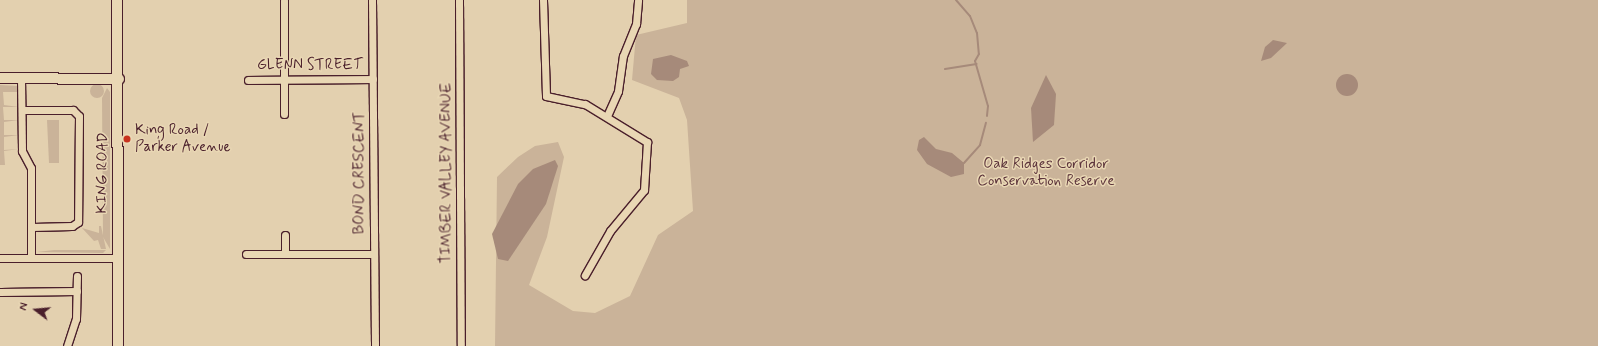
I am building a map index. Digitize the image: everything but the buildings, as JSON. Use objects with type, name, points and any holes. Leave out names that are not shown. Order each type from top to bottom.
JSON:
[{"type":"main road","name":"KING ROAD","points":[[117,0],[119,79],[116,258],[118,346]]},
{"type":"main road","points":[[0,78],[119,79]]},
{"type":"street","points":[[284,0],[284,114]]},
{"type":"street","name":"BOND CRESCENT","points":[[372,0],[375,346]]},
{"type":"street","name":"TIMBER VALLEY AVENUE","points":[[459,0],[461,346]]},
{"type":"street","points":[[543,0],[544,93],[553,100],[580,102],[645,139],[647,174],[640,198],[610,231],[585,275]]},
{"type":"street","points":[[607,116],[618,90],[623,56],[636,24],[638,0]]},
{"type":"street","points":[[21,78],[22,151],[31,168],[31,258]]},
{"type":"street","name":"GLENN STREET","points":[[248,80],[373,79]]},
{"type":"street","points":[[22,110],[73,110],[79,116],[78,222],[72,226],[32,227]]},
{"type":"street","points":[[285,235],[285,254]]},
{"type":"street","points":[[246,254],[374,254]]},
{"type":"street","points":[[0,258],[116,258]]},
{"type":"street","points":[[67,346],[76,319],[77,276]]},
{"type":"street","points":[[0,292],[77,292]]},
{"type":"green space","name":"Oak Ridges Corridor Conservation Reserve","points":[[687,0],[1598,0],[1598,346],[495,346],[497,177],[518,157],[535,146],[558,142],[564,157],[547,237],[529,285],[573,311],[595,313],[630,296],[658,235],[693,211],[687,120],[679,98],[632,80],[636,35],[687,23]]},
{"type":"green space","points":[[94,84],[100,84],[104,88],[104,94],[100,98],[94,98],[90,94],[90,88]]},
{"type":"green space","points":[[0,85],[18,86],[18,92],[3,92],[4,105],[19,107],[3,107],[4,120],[19,120],[4,122],[4,135],[19,135],[4,137],[4,150],[19,149],[4,151],[5,165],[0,165]]},
{"type":"green space","points":[[107,88],[110,92],[110,249],[103,237],[102,98]]},
{"type":"green space","points":[[47,120],[59,120],[59,163],[49,163]]},
{"type":"green space","points":[[99,226],[101,226],[106,249],[101,249],[98,240],[94,241],[82,228],[99,233]]},
{"type":"green space","points":[[54,250],[106,250],[103,253],[37,252]]},
{"type":"shaded area","points":[[1273,40],[1287,43],[1271,58],[1261,61],[1265,47]]},
{"type":"shaded area","points":[[671,55],[687,61],[689,66],[680,69],[679,77],[673,81],[657,80],[651,74],[653,59]]},
{"type":"shaded area","points":[[1347,74],[1355,77],[1358,85],[1355,93],[1347,96],[1339,93],[1336,85],[1339,77]]},
{"type":"shaded area","points":[[1046,75],[1056,94],[1054,125],[1033,142],[1031,108]]},
{"type":"shaded area","points":[[924,137],[936,149],[952,153],[964,163],[964,174],[951,177],[927,164],[917,150],[919,140]]},
{"type":"shaded area","points":[[555,160],[558,166],[546,204],[508,261],[498,259],[492,234],[518,184],[533,169]]},
{"type":"waterway","points":[[956,0],[970,16],[977,33],[979,54],[975,61],[988,106],[987,116]]},
{"type":"waterway","points":[[945,69],[977,64]]},
{"type":"waterway","points":[[964,163],[980,145],[986,123]]},
{"type":"place","name":"King Road / Parker Avenue","points":[[127,139]]}]
